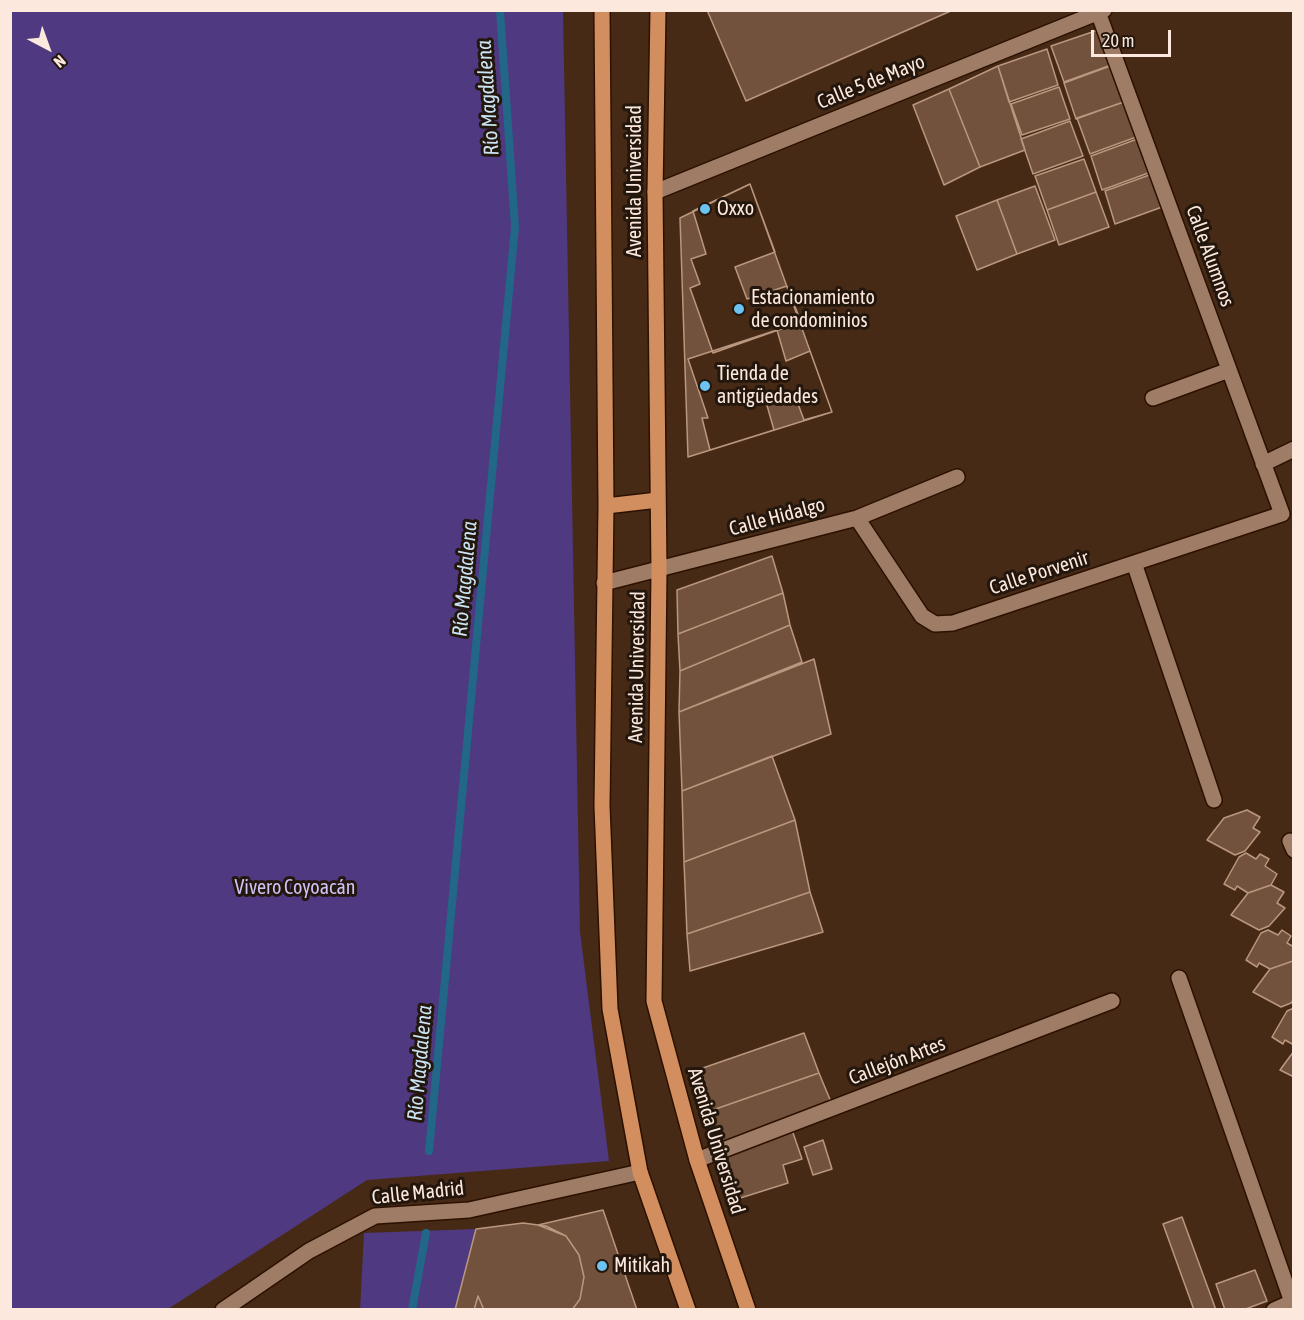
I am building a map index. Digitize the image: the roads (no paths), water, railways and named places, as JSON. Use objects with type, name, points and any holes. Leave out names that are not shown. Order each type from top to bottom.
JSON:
[{"type":"main road","name":"Avenida Universidad","points":[[602,10],[606,507],[602,806],[610,1009],[640,1172],[688,1310]]},
{"type":"main road","name":"Avenida Universidad","points":[[658,10],[655,192],[659,570],[654,1001],[696,1160],[748,1310]]},
{"type":"main road","points":[[606,507],[658,500]]},
{"type":"street","name":"Calle 5 de Mayo","points":[[655,192],[1101,11]]},
{"type":"street","name":"Calle Alumnos","points":[[1101,11],[1282,514]]},
{"type":"street","points":[[1153,398],[1229,370]]},
{"type":"street","points":[[1263,464],[1293,449]]},
{"type":"street","name":"Calle Hidalgo","points":[[604,583],[857,518],[957,477]]},
{"type":"street","name":"Calle Porvenir","points":[[857,518],[922,616],[935,624],[953,623],[1282,514]]},
{"type":"street","points":[[1134,563],[1214,800]]},
{"type":"street","points":[[1179,978],[1293,1302],[1274,1310]]},
{"type":"street","name":"Callejón Artes","points":[[696,1160],[1112,1001]]},
{"type":"street","name":"Calle Madrid","points":[[223,1310],[309,1251],[375,1216],[469,1210],[640,1172]]},
{"type":"waterway","name":"Río Magdalena","points":[[429,1151],[515,227],[500,10]]},
{"type":"waterway","name":"Río Magdalena","points":[[412,1310],[426,1233]]},
{"type":"place","name":"Oxxo","points":[[705,209]]},
{"type":"place","name":"Estacionamiento de condominios","points":[[739,309]]},
{"type":"place","name":"Tienda de antigüedades","points":[[705,386]]},
{"type":"place","name":"Mitikah","points":[[602,1266]]},
{"type":"park label","name":"Vivero Coyoacán","points":[[295,888]]}]
